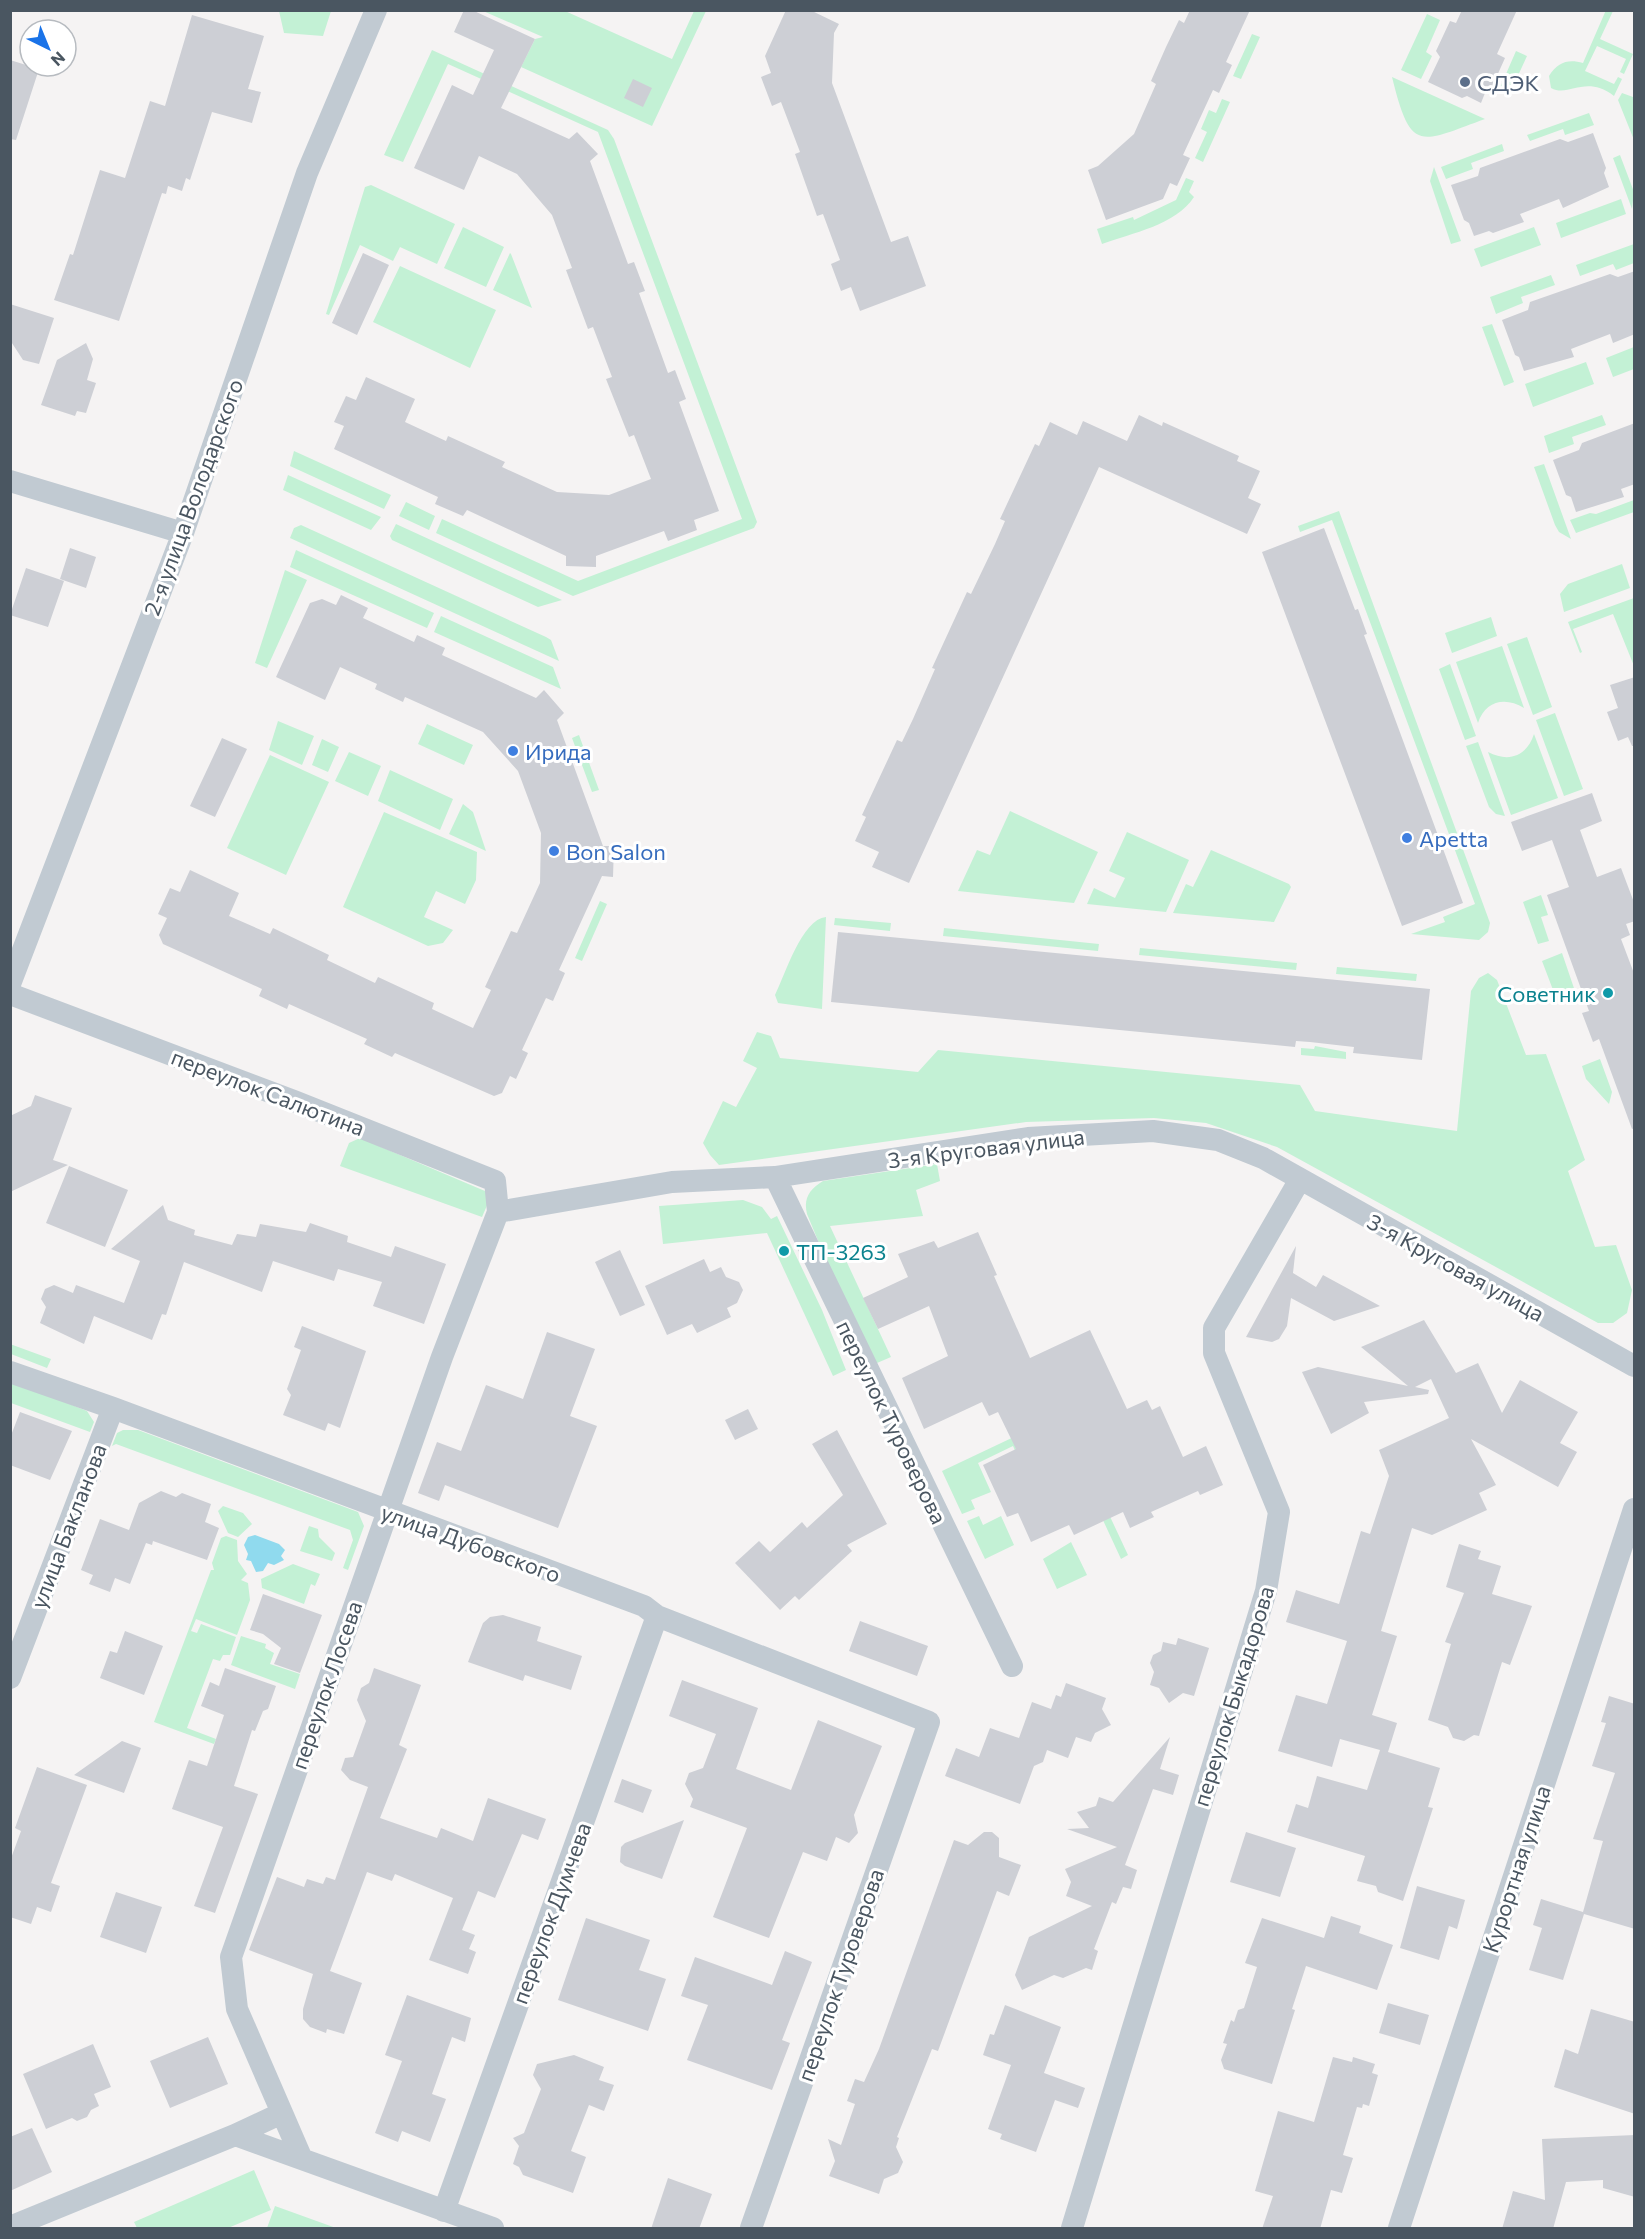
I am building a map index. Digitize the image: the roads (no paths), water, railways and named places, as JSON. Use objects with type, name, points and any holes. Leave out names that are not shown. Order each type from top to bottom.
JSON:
[{"type":"street","name":"2-я улица Володарского","points":[[10,984],[183,533],[307,173],[376,10]]},
{"type":"street","points":[[10,481],[183,533]]},
{"type":"street","name":"переулок Салютина","points":[[10,994],[294,1101],[495,1181],[498,1212]]},
{"type":"street","name":"3-я Круговая улица","points":[[498,1212],[672,1182],[775,1177],[1028,1138],[1153,1131],[1218,1140],[1263,1158],[1299,1181],[1635,1366]]},
{"type":"street","name":"переулок Туроверова","points":[[775,1177],[1012,1666]]},
{"type":"street","name":"переулок Быкадорова","points":[[1071,2229],[1266,1591],[1279,1512],[1214,1353],[1214,1328],[1299,1181]]},
{"type":"street","name":"переулок Лосева","points":[[302,2159],[237,2009],[231,1957],[442,1357],[498,1212]]},
{"type":"street","name":"улица Дубовского","points":[[10,1372],[113,1408],[644,1606],[657,1616],[929,1722]]},
{"type":"street","name":"улица Бакланова","points":[[10,1678],[113,1408]]},
{"type":"street","name":"Курортная улица","points":[[1399,2229],[1635,1509]]},
{"type":"street","name":"переулок Думчева","points":[[444,2211],[657,1616]]},
{"type":"street","name":"переулок Туроверова","points":[[752,2229],[929,1722]]},
{"type":"street","points":[[10,2227],[235,2135],[282,2113]]},
{"type":"street","points":[[235,2135],[493,2229]]},
{"type":"water","points":[[255,1535],[279,1544],[285,1550],[281,1556],[284,1560],[274,1565],[268,1563],[263,1571],[256,1572],[251,1561],[246,1560],[248,1554],[244,1545],[248,1537]]},
{"type":"place","name":"СДЭК","points":[[1465,82]]},
{"type":"place","name":"Ирида","points":[[513,751]]},
{"type":"place","name":"Apetta","points":[[1407,838]]},
{"type":"place","name":"Bon Salon","points":[[554,851]]},
{"type":"place","name":"Советник","points":[[1608,993]]},
{"type":"place","name":"ТП-3263","points":[[784,1251]]}]
